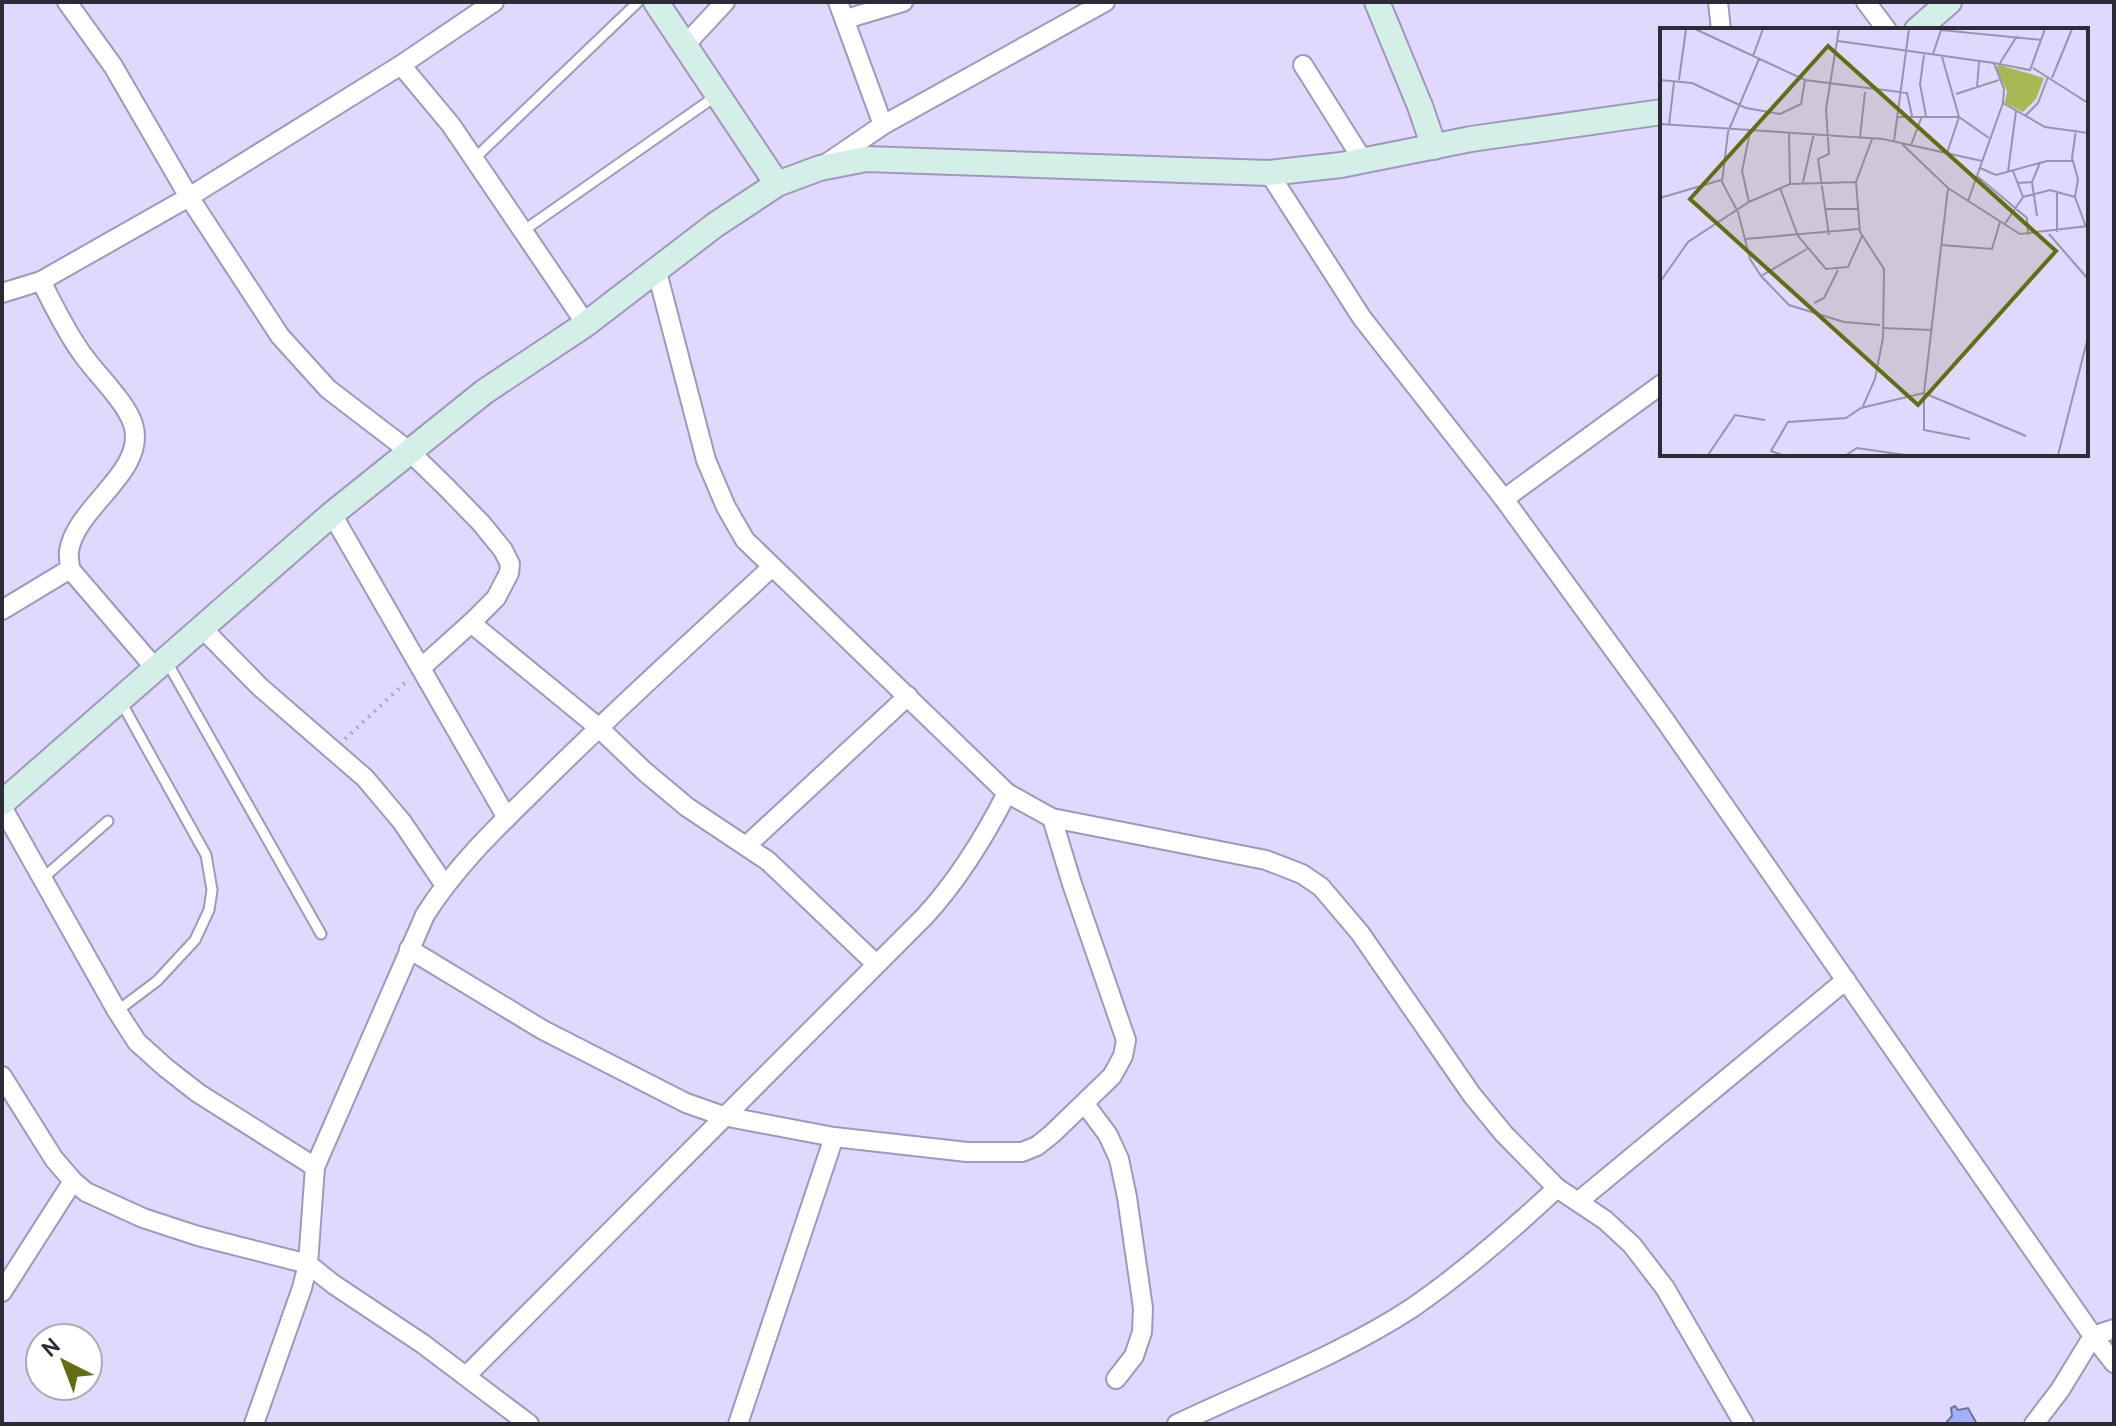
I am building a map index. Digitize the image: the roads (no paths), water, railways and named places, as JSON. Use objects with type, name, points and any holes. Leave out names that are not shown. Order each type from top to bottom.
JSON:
[{"type":"street","points":[[67,2],[113,66],[189,197],[280,336],[337,397],[409,451],[481,523],[510,564],[509,573],[496,598],[422,667]]},
{"type":"street","points":[[2,293],[41,281],[189,197],[401,65],[494,2]]},
{"type":"street","points":[[656,2],[777,184]]},
{"type":"street","points":[[685,45],[725,2]]},
{"type":"street","points":[[883,125],[842,10],[903,2]]},
{"type":"street","points":[[820,168],[883,125],[1105,2]]},
{"type":"street","points":[[1377,2],[1434,147]]},
{"type":"street","points":[[1718,2],[1721,28]]},
{"type":"street","points":[[1866,2],[1886,28]]},
{"type":"street","points":[[1919,28],[1949,2]]},
{"type":"street","points":[[401,65],[451,125],[586,324]]},
{"type":"street","points":[[1303,65],[1364,162]]},
{"type":"street","points":[[315,1167],[198,1093],[137,1042],[2,805],[332,514],[484,392],[586,324],[715,225],[777,184],[846,161],[888,158],[1010,166],[1269,173],[1364,162],[1434,147],[1660,112]]},
{"type":"street","points":[[1269,173],[1362,318],[1504,499],[1664,719],[2114,1363]]},
{"type":"street","points":[[657,272],[706,460],[726,507],[745,540],[771,568],[1007,793],[1052,818],[1266,860],[1302,874],[1321,887],[1360,933],[1472,1095],[1504,1134],[1557,1188],[1579,1201],[1632,1245],[1665,1288],[1744,1424]]},
{"type":"street","points":[[41,281],[82,354],[134,424],[132,454],[75,534],[69,551],[70,569],[160,663]]},
{"type":"street","points":[[1504,499],[1660,385]]},
{"type":"street","points":[[332,514],[507,818]]},
{"type":"street","points":[[254,1424],[308,1264],[315,1167],[409,949],[444,884],[598,727],[771,568]]},
{"type":"street","points":[[2,610],[70,569]]},
{"type":"street","points":[[471,623],[598,727],[687,807],[746,846],[793,884],[876,964]]},
{"type":"street","points":[[201,627],[260,687],[384,799],[444,884]]},
{"type":"street","points":[[746,846],[908,696]]},
{"type":"street","points":[[466,1376],[950,888],[992,823],[1007,793]]},
{"type":"street","points":[[409,949],[543,1030],[686,1103],[723,1116],[834,1137],[967,1152],[1022,1152],[1037,1146],[1112,1076],[1123,1056],[1126,1040],[1052,818]]},
{"type":"street","points":[[1579,1201],[1846,980]]},
{"type":"street","points":[[2,1076],[32,1127],[73,1181],[105,1202],[143,1218],[198,1236],[308,1264],[529,1424]]},
{"type":"street","points":[[1085,1104],[1108,1135],[1119,1159],[1143,1308],[1142,1332],[1134,1356],[1116,1379]]},
{"type":"street","points":[[738,1424],[834,1137]]},
{"type":"street","points":[[2,1292],[73,1181]]},
{"type":"street","points":[[1177,1424],[1358,1339],[1409,1309],[1462,1272],[1557,1188]]},
{"type":"street","points":[[2034,1424],[2060,1390],[2093,1336],[2114,1329]]},
{"type":"lane","points":[[474,159],[638,2]]},
{"type":"lane","points":[[523,231],[717,95]]},
{"type":"lane","points":[[160,663],[321,934]]},
{"type":"lane","points":[[117,1011],[157,981],[195,940],[209,910],[212,890],[206,855],[119,699]]},
{"type":"lane","points":[[42,879],[108,821]]}]
